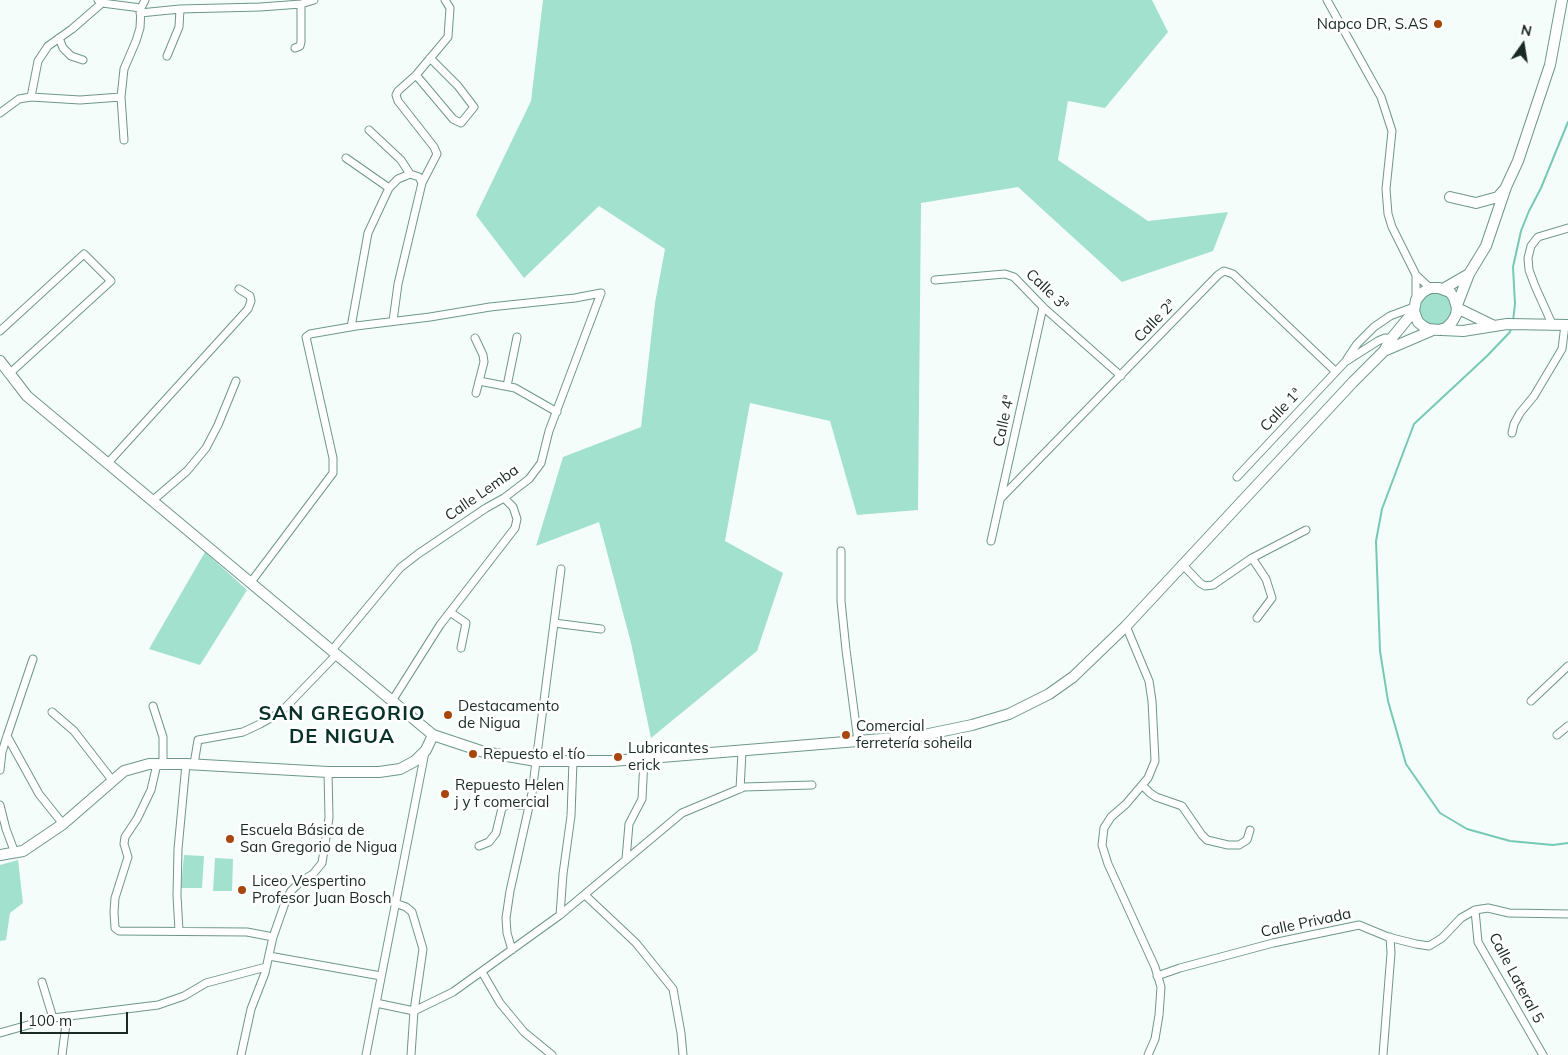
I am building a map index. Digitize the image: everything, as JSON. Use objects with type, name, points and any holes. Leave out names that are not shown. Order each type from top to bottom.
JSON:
[{"type":"street","points":[[124,140],[121,97],[124,69],[140,28],[141,10],[144,0]]},
{"type":"street","points":[[31,97],[38,61],[48,46],[72,29],[100,2],[141,10],[180,10],[260,7],[314,0]]},
{"type":"street","points":[[250,582],[333,473],[333,458],[306,337],[310,334],[351,326],[393,322],[398,284],[418,207],[422,183],[437,154],[434,147],[398,101],[396,95],[416,75],[448,37],[450,8],[445,0]]},
{"type":"street","points":[[1327,0],[1376,88],[1389,120],[1392,131],[1386,189],[1388,214],[1392,227],[1416,275],[1430,288]]},
{"type":"street","points":[[1384,351],[1405,341],[1446,328],[1456,316],[1457,306],[1469,274],[1486,246],[1506,187],[1518,161],[1550,65],[1562,0]]},
{"type":"street","points":[[295,48],[300,46],[301,42],[298,2]]},
{"type":"street","points":[[167,56],[179,27],[180,10]]},
{"type":"street","points":[[59,38],[63,48],[71,56],[83,60]]},
{"type":"street","points":[[416,75],[453,119],[461,123],[474,107],[458,86],[430,58]]},
{"type":"street","points":[[0,113],[19,99],[31,97],[80,100],[121,97]]},
{"type":"street","points":[[369,130],[400,160],[410,174],[419,177],[422,183]]},
{"type":"street","points":[[346,158],[389,188]]},
{"type":"street","points":[[351,326],[368,234],[389,188],[398,179],[410,174]]},
{"type":"street","points":[[1450,197],[1476,203],[1498,197],[1506,187]]},
{"type":"street","points":[[1553,326],[1529,270],[1528,258],[1531,246],[1538,237],[1568,228]]},
{"type":"street","points":[[0,331],[84,254],[111,281],[9,374]]},
{"type":"street","name":"Calle 2ª","points":[[1001,498],[1224,271],[1233,274],[1335,371]]},
{"type":"street","name":"Calle 3ª","points":[[935,280],[1005,274],[1014,277],[1043,307],[1121,376]]},
{"type":"street","points":[[0,361],[27,396],[433,735],[484,752],[536,762],[644,759],[919,736],[943,732],[1009,714],[1049,694],[1073,677],[1126,626],[1384,351],[1415,306],[1422,292],[1430,288],[1444,289],[1469,274]]},
{"type":"street","points":[[1416,275],[1415,306],[1418,322],[1428,329],[1463,331],[1507,324],[1566,326],[1562,349],[1534,396],[1514,424],[1512,434]]},
{"type":"street","points":[[107,464],[248,309],[251,301],[250,296],[239,288]]},
{"type":"street","points":[[1444,289],[1454,298],[1457,306],[1494,326]]},
{"type":"street","name":"Calle Lemba","points":[[190,764],[198,740],[243,732],[281,712],[334,652],[400,568],[529,480],[541,463],[557,412],[601,293],[393,322]]},
{"type":"street","name":"Calle 1ª","points":[[1345,362],[1357,344],[1374,326],[1390,316],[1415,306]]},
{"type":"street","name":"Calle 4ª","points":[[991,541],[1043,307]]},
{"type":"street","points":[[507,386],[517,337]]},
{"type":"street","points":[[475,338],[483,355],[484,362],[476,393]]},
{"type":"street","name":"Calle 1ª","points":[[1237,477],[1345,362],[1378,341],[1391,339],[1405,341]]},
{"type":"street","points":[[152,501],[187,471],[206,448],[218,425],[236,381]]},
{"type":"street","points":[[479,381],[515,388],[557,412]]},
{"type":"street","points":[[392,701],[440,625],[515,528],[517,519],[513,507],[504,498]]},
{"type":"street","points":[[1183,565],[1200,584],[1205,586],[1213,585],[1252,558],[1306,530]]},
{"type":"street","points":[[841,551],[841,601],[858,742]]},
{"type":"street","points":[[1252,558],[1266,580],[1272,598],[1257,618]]},
{"type":"street","points":[[512,950],[507,933],[506,918],[510,891],[530,806],[562,569]]},
{"type":"street","points":[[450,612],[466,623],[461,648]]},
{"type":"street","points":[[554,623],[601,629]]},
{"type":"street","points":[[1126,626],[1150,681],[1155,761],[1148,778],[1126,804],[1111,816],[1104,828],[1102,845],[1108,864],[1158,976],[1160,987],[1159,1015],[1154,1039],[1148,1055]]},
{"type":"street","points":[[0,770],[2,752],[33,659]]},
{"type":"street","points":[[1531,701],[1568,666]]},
{"type":"street","points":[[154,706],[163,737],[160,764],[151,790],[137,819],[125,836],[124,844],[128,857],[115,898],[115,928],[119,931],[248,932],[273,937]]},
{"type":"street","points":[[52,712],[74,731],[112,780]]},
{"type":"street","points":[[1557,735],[1568,726]]},
{"type":"street","points":[[366,1055],[425,752],[433,735]]},
{"type":"street","points":[[7,736],[39,794],[63,824]]},
{"type":"street","points":[[0,855],[23,851],[63,824],[124,771],[149,764],[190,764],[328,772],[379,772],[400,769],[415,761],[425,752]]},
{"type":"street","points":[[740,789],[742,752]]},
{"type":"street","points":[[626,859],[629,824],[642,799],[644,759]]},
{"type":"street","points":[[560,915],[563,874],[571,816],[573,762]]},
{"type":"street","points":[[179,931],[177,895],[178,849],[190,764]]},
{"type":"street","points":[[241,1055],[251,1008],[266,967],[273,937],[286,900],[291,890],[313,874],[322,863],[329,818],[328,772]]},
{"type":"street","points":[[376,1003],[414,1011],[453,992],[560,915],[682,813],[744,787],[812,785]]},
{"type":"street","points":[[1142,785],[1150,794],[1182,806],[1207,840],[1216,843],[1239,845],[1247,840],[1250,830]]},
{"type":"street","points":[[479,846],[489,842],[496,833],[502,808],[508,804],[530,806]]},
{"type":"street","points":[[0,805],[15,853]]},
{"type":"street","points":[[585,895],[636,943],[673,989],[681,1033],[682,1055]]},
{"type":"street","points":[[395,903],[406,907],[412,912],[423,949],[414,1011],[411,1055]]},
{"type":"street","points":[[1475,910],[1488,908],[1509,913],[1568,914]]},
{"type":"street","name":"Calle Privada","points":[[1158,976],[1180,968],[1273,943],[1359,925],[1390,938],[1429,946],[1442,938],[1461,918],[1475,910]]},
{"type":"street","name":"Calle Lateral 5","points":[[1475,910],[1478,942],[1543,1055]]},
{"type":"street","points":[[1383,1055],[1391,953],[1390,938]]},
{"type":"street","points":[[269,956],[381,976]]},
{"type":"street","points":[[0,1033],[53,1018],[158,1006],[184,996],[206,983],[266,967]]},
{"type":"street","points":[[482,972],[500,1003],[524,1032],[546,1054]]},
{"type":"street","points":[[42,982],[53,1018]]},
{"type":"street","points":[[62,1055],[67,1016]]},
{"type":"green space","points":[[543,0],[1152,0],[1168,32],[1105,108],[1068,101],[1058,160],[1148,221],[1228,212],[1213,251],[1122,282],[1018,187],[921,203],[918,510],[857,515],[830,421],[750,403],[725,541],[783,573],[757,651],[651,738],[631,643],[599,522],[536,546],[563,457],[641,427],[655,303],[665,249],[599,206],[524,278],[476,215],[531,101]]},
{"type":"green space","points":[[1426,292],[1444,292],[1454,306],[1447,324],[1435,328],[1419,318],[1418,301]]},
{"type":"green space","points":[[205,552],[247,590],[200,665],[149,649]]},
{"type":"green space","points":[[184,855],[204,856],[202,888],[181,888]]},
{"type":"green space","points":[[215,858],[233,859],[232,891],[213,891]]},
{"type":"green space","points":[[18,860],[23,903],[10,913],[6,940],[0,941],[0,865]]},
{"type":"waterway","points":[[1513,321],[1515,304],[1513,267],[1521,231],[1568,122]]},
{"type":"waterway","points":[[1511,328],[1510,332],[1487,356],[1414,424],[1382,509],[1376,541],[1380,651],[1388,701],[1406,764],[1440,813],[1467,829],[1510,841],[1553,845],[1568,843]]},
{"type":"place","name":"Napco DR, S.AS","points":[[1438,24]]},
{"type":"place","name":"Destacamento de Nigua","points":[[448,715]]},
{"type":"place","name":"Comercial ferretería soheila","points":[[846,735]]},
{"type":"place","name":"Repuesto el tío","points":[[473,754]]},
{"type":"place","name":"Lubricantes erick","points":[[618,757]]},
{"type":"place","name":"Repuesto Helen j y f comercial","points":[[445,794]]},
{"type":"place","name":"Escuela Básica de San Gregorio de Nigua","points":[[230,839]]},
{"type":"place","name":"Liceo Vespertino Profesor Juan Bosch","points":[[242,890]]},
{"type":"district","name":"SAN GREGORIO DE NIGUA","points":[[342,726]]}]
